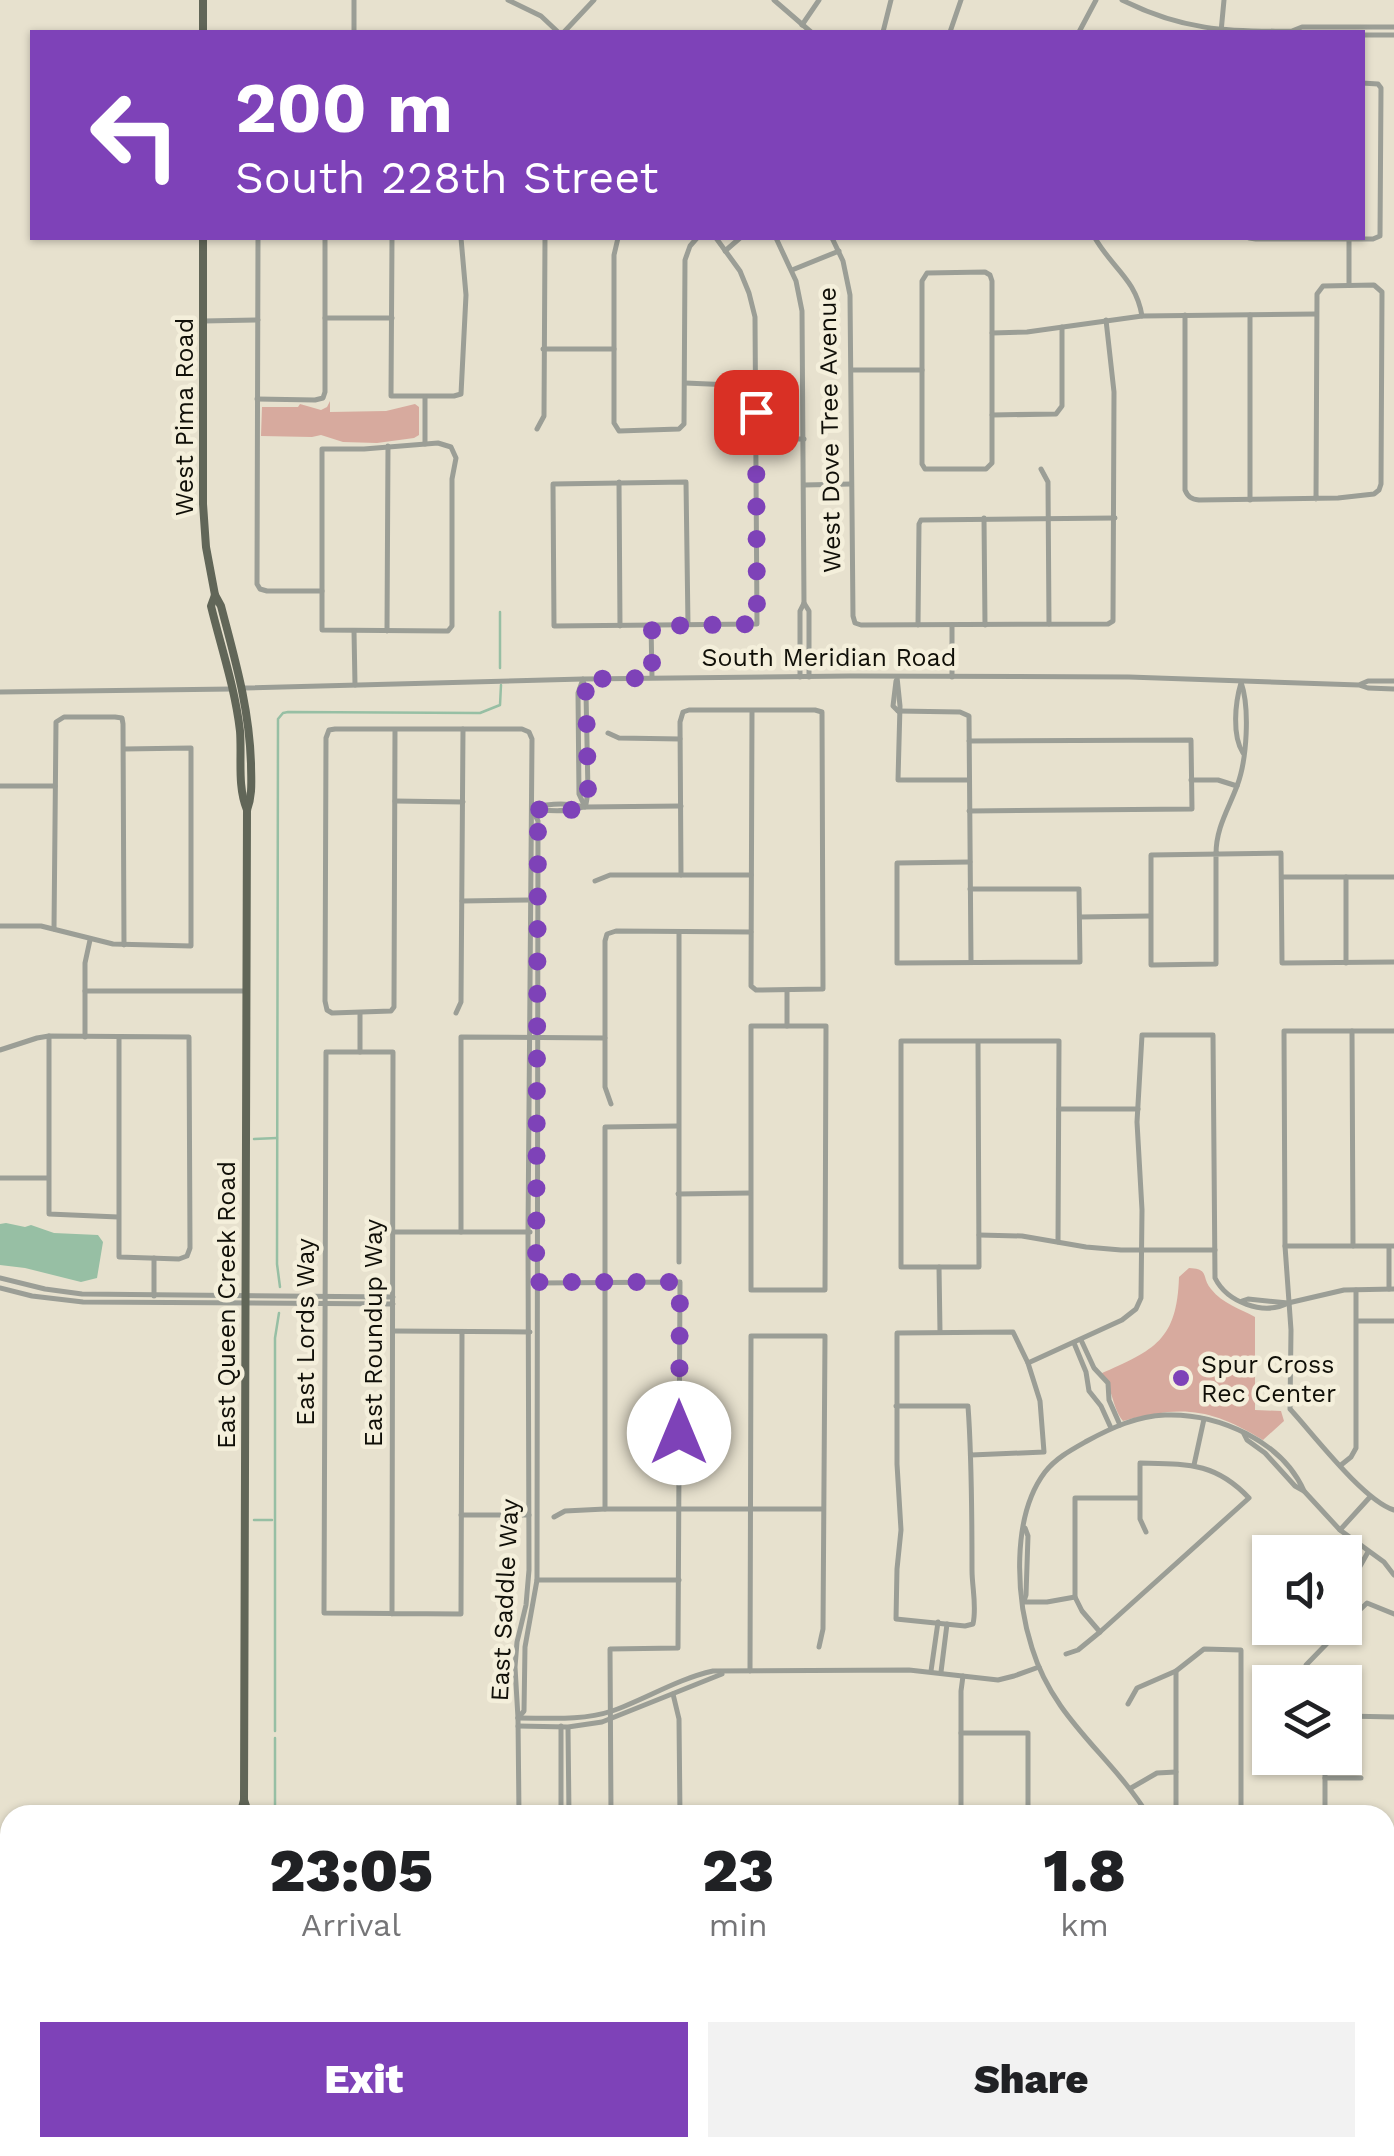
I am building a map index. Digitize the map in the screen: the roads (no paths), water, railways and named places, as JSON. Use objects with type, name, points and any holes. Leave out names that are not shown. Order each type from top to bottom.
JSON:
[{"type":"main road","points":[[203,0],[204,30]]},
{"type":"main road","name":"West Pima Road","points":[[203,240],[202,504],[206,548],[215,596],[244,688]]},
{"type":"main road","name":"West Pima Road","points":[[215,596],[211,606],[233,689]]},
{"type":"main road","name":"East Queen Creek Road","points":[[243,1805],[247,810],[252,796],[244,688]]},
{"type":"main road","name":"East Queen Creek Road","points":[[233,689],[240,733],[241,796],[247,810]]},
{"type":"main road","name":"East Queen Creek Road","points":[[244,1800],[246,1805]]},
{"type":"street","points":[[354,0],[354,30]]},
{"type":"street","points":[[508,0],[541,16],[558,30]]},
{"type":"street","points":[[563,30],[594,0]]},
{"type":"street","points":[[774,0],[808,30]]},
{"type":"street","points":[[802,25],[819,0]]},
{"type":"street","points":[[883,30],[891,0]]},
{"type":"street","points":[[951,30],[961,0]]},
{"type":"street","points":[[1081,30],[1096,0]]},
{"type":"street","points":[[1122,0],[1168,20],[1212,30]]},
{"type":"street","points":[[1221,30],[1224,0]]},
{"type":"street","points":[[1297,30],[1394,27]]},
{"type":"street","points":[[1365,35],[1394,35]]},
{"type":"street","points":[[1365,82],[1381,88],[1380,236],[1365,240]]},
{"type":"street","points":[[258,240],[257,584],[267,591],[322,591]]},
{"type":"street","points":[[257,399],[323,398],[325,240]]},
{"type":"street","points":[[392,240],[392,396],[462,394],[466,295],[461,240]]},
{"type":"street","points":[[538,429],[544,416],[545,240]]},
{"type":"street","points":[[618,240],[614,254],[614,349],[619,430],[679,429],[684,424],[685,260],[695,240]]},
{"type":"street","points":[[688,625],[686,482],[552,484],[554,626],[652,626],[757,624],[752,304],[740,271],[718,240]]},
{"type":"street","points":[[726,251],[738,240]]},
{"type":"street","points":[[777,240],[792,270],[802,311],[804,603],[808,611],[809,677]]},
{"type":"street","name":"West Dove Tree Avenue","points":[[833,240],[850,295],[853,616],[861,626],[918,625]]},
{"type":"street","points":[[1099,240],[1132,286],[1142,316]]},
{"type":"street","points":[[1348,240],[1348,285]]},
{"type":"street","points":[[792,270],[839,251]]},
{"type":"street","points":[[984,272],[990,275],[992,333],[992,463],[990,467],[951,470],[925,468],[924,276],[984,272]]},
{"type":"street","points":[[1185,315],[1184,490],[1188,496],[1199,500],[1250,500],[1316,499],[1374,494],[1381,484],[1382,292],[1374,286],[1318,289],[1316,499]]},
{"type":"street","points":[[1250,314],[1250,500]]},
{"type":"street","points":[[992,333],[1142,316],[1316,314]]},
{"type":"street","points":[[326,318],[392,318]]},
{"type":"street","points":[[203,320],[258,320]]},
{"type":"street","points":[[1106,320],[1114,392],[1114,518],[1114,621],[918,625],[922,520],[1114,518]]},
{"type":"street","points":[[992,415],[1060,412],[1062,327]]},
{"type":"street","points":[[543,349],[614,349]]},
{"type":"street","points":[[852,370],[922,370]]},
{"type":"street","points":[[685,383],[756,386]]},
{"type":"street","points":[[424,444],[425,396]]},
{"type":"street","points":[[756,439],[804,438]]},
{"type":"street","points":[[424,444],[451,447],[456,458],[452,479],[452,626],[444,632],[322,630],[322,448],[364,450],[424,444]]},
{"type":"street","points":[[387,631],[388,446]]},
{"type":"street","points":[[1041,469],[1048,482],[1049,624]]},
{"type":"street","points":[[619,482],[620,626]]},
{"type":"street","points":[[804,484],[852,484]]},
{"type":"street","points":[[984,518],[985,624]]},
{"type":"street","points":[[800,677],[800,611],[804,603]]},
{"type":"street","points":[[952,625],[952,677]]},
{"type":"street","points":[[652,626],[652,678]]},
{"type":"street","points":[[354,631],[355,684]]},
{"type":"street","name":"South Meridian Road","points":[[0,692],[172,692],[355,684],[800,677],[1129,677],[1358,685],[1368,681],[1394,685]]},
{"type":"street","points":[[897,677],[898,780],[969,780]]},
{"type":"street","points":[[583,679],[578,694],[578,727],[580,794],[585,807]]},
{"type":"street","points":[[1241,682],[1246,744],[1242,773],[1220,824],[1216,854],[1216,964],[1151,965],[1150,855],[1216,854],[1281,853],[1282,963],[1394,962]]},
{"type":"street","points":[[681,875],[683,712],[689,710],[752,710],[815,710],[822,712],[822,989],[756,990],[751,986],[752,710]]},
{"type":"street","points":[[898,712],[965,712],[969,716],[971,962]]},
{"type":"street","points":[[54,929],[55,726],[64,717],[122,718],[124,945]]},
{"type":"street","points":[[395,729],[394,1007],[391,1012],[332,1013],[325,1001],[329,730],[336,729],[395,729],[463,729],[461,1002],[456,1013]]},
{"type":"street","name":"East Saddle Way","points":[[463,729],[522,729],[532,739],[533,1515],[529,1580],[515,1667],[518,1722]]},
{"type":"street","points":[[608,734],[619,738],[680,739]]},
{"type":"street","points":[[969,740],[1191,740],[1192,780],[1192,809],[970,811]]},
{"type":"street","points":[[0,926],[42,926],[124,945],[191,946],[191,748],[123,749]]},
{"type":"street","points":[[1192,780],[1218,780],[1237,786]]},
{"type":"street","points":[[0,786],[55,786]]},
{"type":"street","points":[[394,801],[463,802]]},
{"type":"street","points":[[532,808],[559,811],[681,806]]},
{"type":"street","points":[[970,862],[897,863],[898,963],[1080,962],[1079,888],[970,889]]},
{"type":"street","points":[[595,881],[610,875],[751,875]]},
{"type":"street","points":[[1282,877],[1394,877]]},
{"type":"street","points":[[1346,877],[1346,962]]},
{"type":"street","points":[[462,901],[534,900]]},
{"type":"street","points":[[1080,916],[1150,916]]},
{"type":"street","points":[[678,932],[678,1262]]},
{"type":"street","points":[[611,1104],[605,1086],[607,934],[751,932]]},
{"type":"street","points":[[85,1037],[85,963],[90,940]]},
{"type":"street","points":[[85,992],[247,991]]},
{"type":"street","points":[[787,991],[788,1026]]},
{"type":"street","points":[[360,1012],[360,1052]]},
{"type":"street","points":[[751,1026],[788,1026],[826,1026],[826,1290],[751,1290],[751,1026]]},
{"type":"street","points":[[1394,1031],[1284,1031],[1290,1409],[1370,1497],[1394,1510]]},
{"type":"street","points":[[1352,1031],[1352,1246]]},
{"type":"street","points":[[1028,1363],[1122,1320],[1136,1309],[1141,1298],[1138,1109],[1142,1036],[1213,1035],[1215,1278],[1223,1290],[1241,1302],[1248,1298],[1259,1303],[1288,1303],[1320,1294],[1392,1289],[1392,1246],[1285,1246]]},
{"type":"street","points":[[49,1036],[48,1214],[119,1217]]},
{"type":"street","points":[[0,1050],[49,1036],[190,1038],[187,1256],[118,1258],[119,1037]]},
{"type":"street","points":[[461,1232],[461,1038],[606,1038]]},
{"type":"street","points":[[978,1041],[979,1267],[901,1267],[900,1042],[978,1041],[1059,1040],[1058,1242]]},
{"type":"street","name":"East Lords Way","points":[[360,1052],[326,1052],[324,1613],[392,1614]]},
{"type":"street","name":"East Roundup Way","points":[[360,1052],[393,1052],[392,1614]]},
{"type":"street","points":[[1058,1109],[1138,1109]]},
{"type":"street","points":[[605,1508],[605,1126],[678,1126]]},
{"type":"street","points":[[0,1178],[48,1178]]},
{"type":"street","points":[[678,1194],[751,1193]]},
{"type":"street","points":[[393,1232],[532,1232]]},
{"type":"street","points":[[979,1235],[1022,1236],[1086,1247],[1214,1250]]},
{"type":"street","points":[[154,1258],[154,1304]]},
{"type":"street","points":[[939,1267],[940,1332]]},
{"type":"street","points":[[0,1278],[64,1292],[246,1300],[393,1301]]},
{"type":"street","points":[[533,1282],[680,1282],[678,1648],[610,1650],[611,1805]]},
{"type":"street","points":[[0,1288],[53,1300],[154,1304],[246,1300]]},
{"type":"street","points":[[1341,1465],[1356,1448],[1356,1290]]},
{"type":"street","points":[[1357,1321],[1394,1321]]},
{"type":"street","points":[[393,1331],[533,1332]]},
{"type":"street","points":[[392,1614],[461,1614],[462,1332]]},
{"type":"street","points":[[896,1406],[968,1406],[975,1614],[973,1624],[965,1626],[896,1619],[901,1530],[896,1406],[896,1333],[1014,1332],[1040,1401],[1044,1452],[971,1455]]},
{"type":"street","points":[[750,1670],[751,1336],[825,1336],[824,1628],[819,1647]]},
{"type":"street","points":[[1078,1341],[1108,1384],[1115,1426]]},
{"type":"street","points":[[1078,1341],[1089,1390],[1115,1426]]},
{"type":"street","points":[[1089,1385],[1095,1378],[1101,1378]]},
{"type":"street","points":[[1095,1397],[1107,1392]]},
{"type":"street","points":[[1142,1805],[1054,1700],[1028,1636],[1020,1594],[1021,1537],[1035,1488],[1045,1472],[1067,1452],[1115,1426],[1140,1418],[1164,1414],[1226,1425],[1271,1450],[1340,1530],[1384,1562],[1394,1575]]},
{"type":"street","points":[[1194,1465],[1204,1419]]},
{"type":"street","points":[[1066,1654],[1078,1650],[1100,1632],[1249,1498],[1218,1472],[1194,1465],[1140,1463],[1140,1518],[1146,1532]]},
{"type":"street","points":[[1340,1530],[1370,1497]]},
{"type":"street","points":[[1100,1632],[1074,1597],[1075,1498],[1140,1498]]},
{"type":"street","points":[[554,1517],[565,1511],[605,1508],[823,1510]]},
{"type":"street","points":[[461,1515],[533,1515]]},
{"type":"street","name":"East Saddle Way","points":[[518,1722],[524,1711],[525,1647],[537,1580],[533,1515]]},
{"type":"street","points":[[1362,1563],[1368,1552]]},
{"type":"street","points":[[1384,1562],[1394,1562]]},
{"type":"street","points":[[529,1580],[679,1580]]},
{"type":"street","points":[[1023,1602],[1074,1597]]},
{"type":"street","points":[[1362,1608],[1367,1603],[1394,1614]]},
{"type":"street","points":[[931,1671],[938,1622]]},
{"type":"street","points":[[941,1672],[947,1624]]},
{"type":"street","points":[[1306,1665],[1325,1645]]},
{"type":"street","points":[[934,1648],[944,1649]]},
{"type":"street","points":[[1128,1704],[1138,1688],[1176,1672],[1204,1649],[1241,1650],[1241,1805]]},
{"type":"street","points":[[518,1722],[564,1727],[610,1715],[725,1672],[931,1671],[998,1680],[1039,1667]]},
{"type":"street","points":[[1176,1672],[1176,1805]]},
{"type":"street","points":[[961,1805],[963,1676]]},
{"type":"street","points":[[671,1690],[679,1720],[680,1805]]},
{"type":"street","points":[[518,1722],[610,1715]]},
{"type":"street","points":[[1362,1716],[1394,1717]]},
{"type":"street","points":[[564,1718],[565,1805]]},
{"type":"street","points":[[518,1722],[518,1805]]},
{"type":"street","points":[[960,1734],[1028,1734],[1028,1805]]},
{"type":"street","points":[[1131,1788],[1158,1772],[1176,1772]]},
{"type":"street","points":[[1325,1805],[1325,1778],[1361,1778]]},
{"type":"waterway","points":[[500,612],[500,668]]},
{"type":"waterway","points":[[280,1287],[278,719],[288,712],[480,713],[500,705],[501,685]]},
{"type":"waterway","points":[[254,1139],[277,1138]]},
{"type":"waterway","points":[[275,1731],[275,1338],[279,1313]]},
{"type":"waterway","points":[[254,1520],[272,1520]]},
{"type":"waterway","points":[[275,1738],[275,1805]]},
{"type":"place","name":"Spur Cross Rec Center","points":[[1181,1378]]}]
